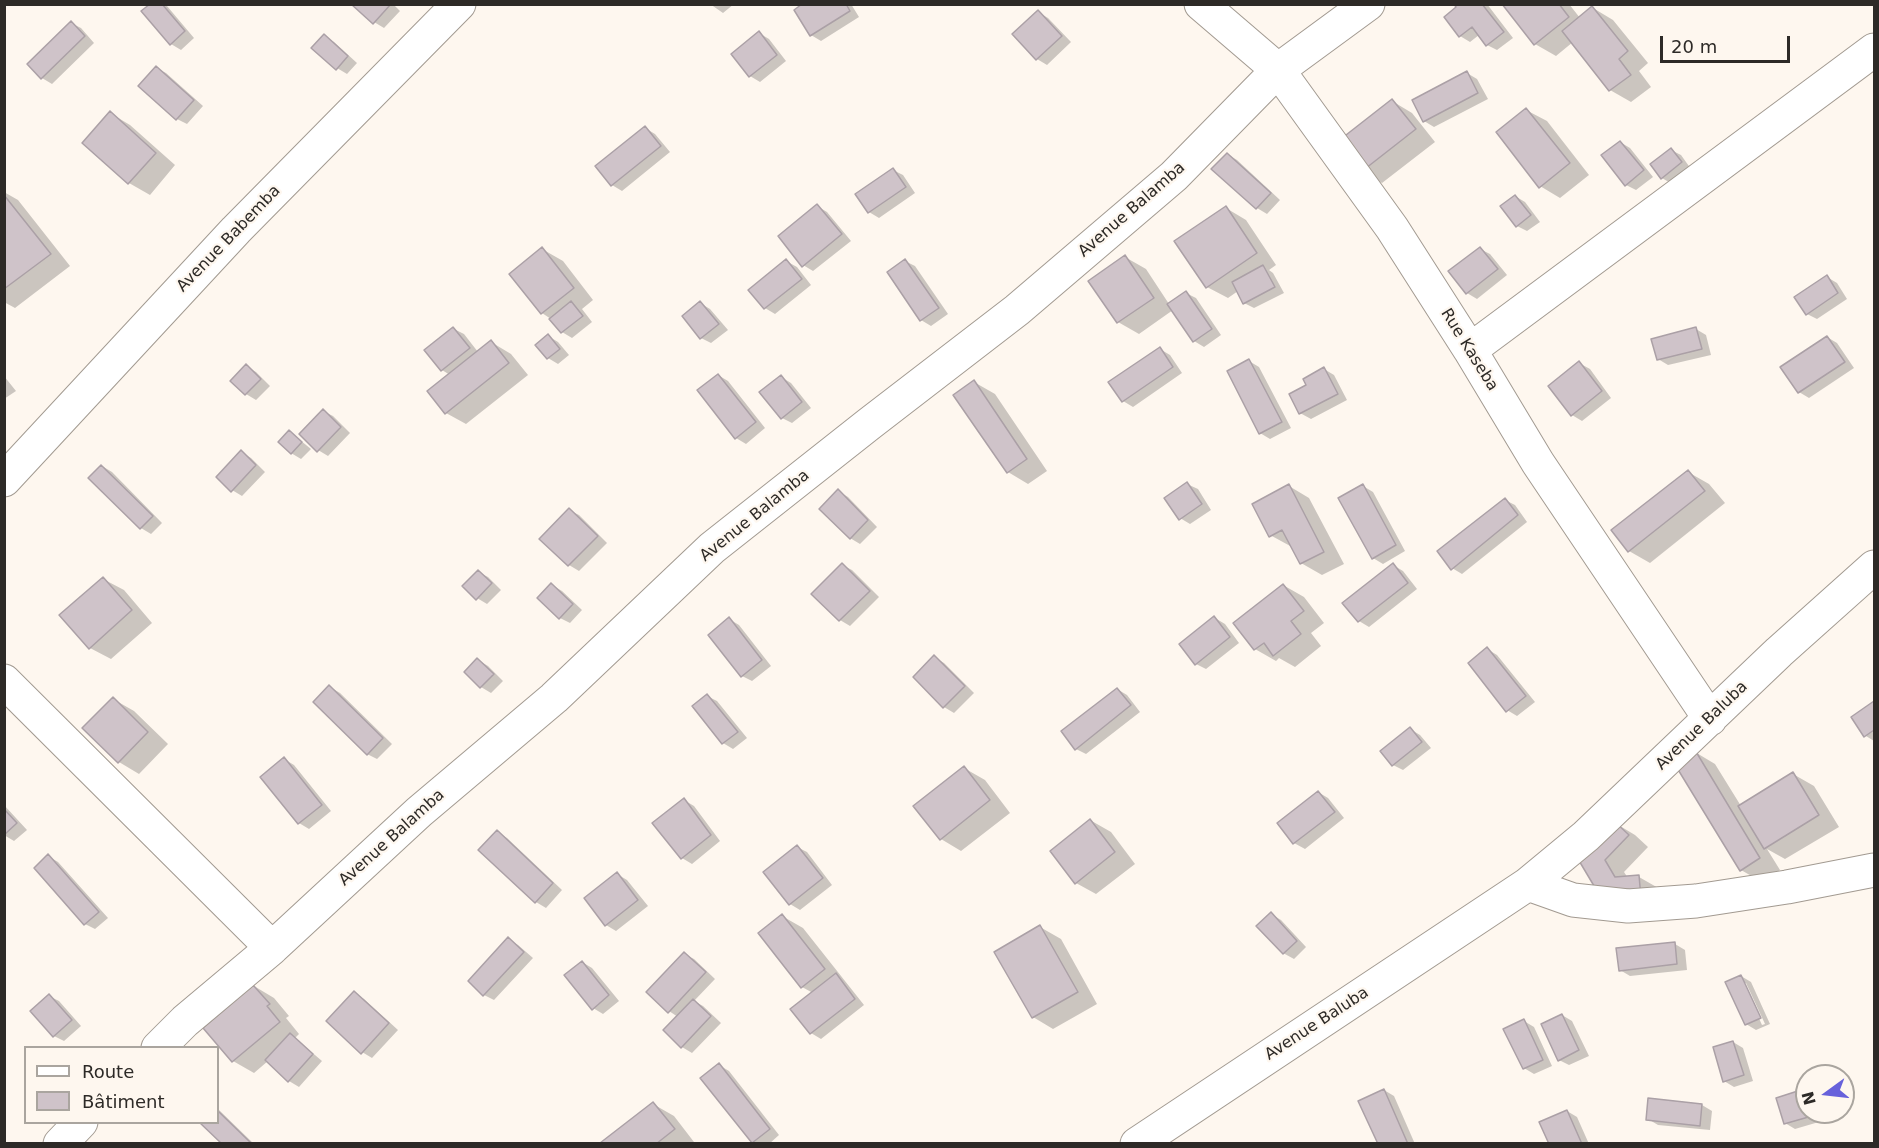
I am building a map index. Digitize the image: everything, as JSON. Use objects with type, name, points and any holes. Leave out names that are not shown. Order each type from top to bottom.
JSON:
[{"type":"street","name":"Rue Kaseba","points":[[1201,4],[1278,70],[1392,228],[1470,350],[1538,463],[1710,719]]},
{"type":"street","name":"Avenue Balamba","points":[[160,1046],[272,948],[419,812],[554,698],[712,548],[1017,310],[1174,176],[1278,70],[1368,4]]},
{"type":"street","name":"Avenue Babemba","points":[[4,480],[236,230],[454,6]]},
{"type":"street","points":[[1470,350],[1875,50]]},
{"type":"street","name":"Avenue Baluba","points":[[1137,1143],[1528,884],[1586,836],[1779,652],[1875,567]]},
{"type":"street","points":[[4,681],[272,948]]},
{"type":"street","points":[[1528,884],[1573,900],[1628,906],[1753,892],[1875,870]]},
{"type":"street","points":[[60,1143],[79,1124]]},
{"type":"building","points":[[150,4],[162,4],[185,31],[170,45],[141,11]]},
{"type":"building","points":[[351,4],[391,4],[373,24]]},
{"type":"building","points":[[802,4],[846,4],[850,11],[810,36],[794,10]]},
{"type":"building","points":[[1454,4],[1482,4],[1504,32],[1486,46],[1472,27],[1459,37],[1444,17],[1456,7]]},
{"type":"building","points":[[1502,4],[1559,4],[1569,17],[1534,45]]},
{"type":"building","points":[[1592,6],[1628,51],[1619,59],[1631,75],[1609,91],[1562,31]]},
{"type":"building","points":[[1038,10],[1062,36],[1036,60],[1012,34]]},
{"type":"building","points":[[71,21],[85,36],[41,79],[27,64]]},
{"type":"building","points":[[759,31],[777,55],[749,77],[731,54]]},
{"type":"building","points":[[324,34],[348,56],[336,70],[311,48]]},
{"type":"building","points":[[156,66],[194,100],[176,120],[138,86]]},
{"type":"building","points":[[1467,71],[1478,93],[1423,122],[1412,100]]},
{"type":"building","points":[[1392,99],[1416,129],[1361,172],[1337,142]]},
{"type":"building","points":[[1526,108],[1570,163],[1539,188],[1496,132]]},
{"type":"building","points":[[110,111],[156,153],[128,184],[82,143]]},
{"type":"building","points":[[645,126],[661,146],[611,186],[595,166]]},
{"type":"building","points":[[1620,141],[1644,170],[1625,186],[1601,155]]},
{"type":"building","points":[[1671,148],[1682,162],[1661,179],[1650,164]]},
{"type":"building","points":[[1227,153],[1271,193],[1256,209],[1211,169]]},
{"type":"building","points":[[893,168],[906,187],[868,213],[855,194]]},
{"type":"building","points":[[4,195],[51,254],[4,289]]},
{"type":"building","points":[[1515,195],[1531,215],[1516,227],[1500,206]]},
{"type":"building","points":[[817,204],[842,234],[802,267],[778,236]]},
{"type":"building","points":[[1226,206],[1257,253],[1206,288],[1174,241]]},
{"type":"building","points":[[542,247],[574,288],[541,314],[509,274]]},
{"type":"building","points":[[1480,247],[1498,269],[1466,294],[1448,271]]},
{"type":"building","points":[[1125,255],[1154,298],[1117,323],[1088,281]]},
{"type":"building","points":[[786,259],[802,279],[764,309],[748,290]]},
{"type":"building","points":[[905,259],[939,308],[920,321],[887,272]]},
{"type":"building","points":[[1263,265],[1275,287],[1243,304],[1232,282]]},
{"type":"building","points":[[1827,275],[1838,293],[1806,315],[1794,297]]},
{"type":"building","points":[[1186,291],[1212,329],[1193,342],[1167,304]]},
{"type":"building","points":[[571,301],[583,316],[561,333],[549,319]]},
{"type":"building","points":[[700,301],[719,324],[700,339],[682,316]]},
{"type":"building","points":[[453,327],[470,348],[441,371],[424,350]]},
{"type":"building","points":[[1696,327],[1702,349],[1657,360],[1651,339]]},
{"type":"building","points":[[548,334],[560,349],[547,359],[535,345]]},
{"type":"building","points":[[1827,336],[1845,362],[1798,393],[1780,367]]},
{"type":"building","points":[[491,340],[509,363],[445,414],[427,391]]},
{"type":"building","points":[[1160,347],[1173,367],[1122,402],[1108,382]]},
{"type":"building","points":[[1249,359],[1282,422],[1259,434],[1227,371]]},
{"type":"building","points":[[1579,361],[1602,391],[1571,416],[1548,386]]},
{"type":"building","points":[[246,364],[261,379],[245,395],[230,381]]},
{"type":"building","points":[[1324,367],[1338,394],[1299,414],[1289,394],[1306,385],[1303,379]]},
{"type":"building","points":[[718,374],[756,422],[735,439],[697,390]]},
{"type":"building","points":[[781,375],[802,402],[781,419],[759,392]]},
{"type":"building","points":[[974,380],[1027,459],[1007,473],[953,395]]},
{"type":"building","points":[[323,409],[341,427],[317,452],[299,434]]},
{"type":"building","points":[[289,430],[302,442],[291,454],[278,442]]},
{"type":"building","points":[[241,450],[256,465],[231,492],[216,477]]},
{"type":"building","points":[[101,465],[153,516],[140,529],[88,478]]},
{"type":"building","points":[[1688,470],[1705,491],[1628,552],[1611,530]]},
{"type":"building","points":[[1187,482],[1202,504],[1179,520],[1164,498]]},
{"type":"building","points":[[1289,484],[1324,552],[1300,564],[1282,530],[1269,537],[1252,504]]},
{"type":"building","points":[[1363,484],[1396,545],[1372,559],[1338,498]]},
{"type":"building","points":[[838,489],[868,520],[850,539],[819,509]]},
{"type":"building","points":[[1505,498],[1518,515],[1451,570],[1437,551]]},
{"type":"building","points":[[569,508],[598,536],[568,566],[539,539]]},
{"type":"building","points":[[842,563],[870,591],[839,621],[811,594]]},
{"type":"building","points":[[1393,563],[1408,583],[1358,622],[1342,603]]},
{"type":"building","points":[[478,570],[492,583],[476,600],[462,586]]},
{"type":"building","points":[[103,577],[132,610],[89,649],[59,615]]},
{"type":"building","points":[[551,583],[573,604],[559,619],[537,598]]},
{"type":"building","points":[[1283,584],[1304,611],[1291,621],[1301,634],[1273,656],[1264,643],[1254,650],[1233,623]]},
{"type":"building","points":[[1214,616],[1230,637],[1195,665],[1179,644]]},
{"type":"building","points":[[729,617],[762,660],[741,677],[708,635]]},
{"type":"building","points":[[1487,647],[1526,696],[1506,712],[1468,663]]},
{"type":"building","points":[[934,655],[965,686],[943,708],[913,677]]},
{"type":"building","points":[[477,658],[494,674],[480,688],[464,672]]},
{"type":"building","points":[[329,685],[383,738],[367,755],[313,702]]},
{"type":"building","points":[[1117,688],[1131,705],[1075,750],[1061,731]]},
{"type":"building","points":[[707,694],[738,732],[722,744],[692,706]]},
{"type":"building","points":[[113,697],[148,732],[118,763],[82,728]]},
{"type":"building","points":[[1874,701],[1874,730],[1864,737],[1851,717]]},
{"type":"building","points":[[1410,727],[1422,742],[1392,766],[1380,751]]},
{"type":"building","points":[[1695,750],[1760,858],[1740,871],[1674,763]]},
{"type":"building","points":[[284,757],[322,805],[298,824],[260,777]]},
{"type":"building","points":[[964,766],[990,800],[940,840],[913,806]]},
{"type":"building","points":[[1793,772],[1819,815],[1764,849],[1738,806]]},
{"type":"building","points":[[1318,791],[1335,812],[1293,844],[1277,823]]},
{"type":"building","points":[[684,798],[711,835],[681,859],[652,823]]},
{"type":"building","points":[[4,809],[17,823],[4,835]]},
{"type":"building","points":[[1090,819],[1115,852],[1075,884],[1050,851]]},
{"type":"building","points":[[1614,821],[1629,835],[1605,860],[1615,877],[1639,875],[1641,898],[1603,901],[1578,859]]},
{"type":"building","points":[[497,830],[553,883],[535,903],[478,850]]},
{"type":"building","points":[[797,845],[823,878],[789,905],[763,872]]},
{"type":"building","points":[[48,854],[99,912],[84,925],[34,868]]},
{"type":"building","points":[[617,872],[638,900],[605,926],[584,898]]},
{"type":"building","points":[[1271,912],[1297,941],[1283,954],[1256,926]]},
{"type":"building","points":[[782,914],[825,969],[801,988],[758,933]]},
{"type":"building","points":[[1040,925],[1078,992],[1032,1018],[994,952]]},
{"type":"building","points":[[508,937],[524,952],[483,996],[468,981]]},
{"type":"building","points":[[1675,942],[1677,964],[1619,971],[1616,948]]},
{"type":"building","points":[[684,952],[706,972],[668,1013],[646,992]]},
{"type":"building","points":[[582,961],[609,995],[592,1010],[564,975]]},
{"type":"building","points":[[836,973],[855,999],[810,1034],[790,1009]]},
{"type":"building","points":[[1741,975],[1761,1018],[1745,1025],[1725,982]]},
{"type":"building","points":[[253,985],[270,1004],[267,1006],[280,1022],[232,1062],[203,1028]]},
{"type":"building","points":[[354,991],[389,1023],[361,1054],[326,1021]]},
{"type":"building","points":[[49,994],[72,1020],[53,1037],[30,1011]]},
{"type":"building","points":[[693,999],[711,1016],[681,1048],[663,1030]]},
{"type":"building","points":[[1562,1014],[1579,1050],[1558,1061],[1541,1024]]},
{"type":"building","points":[[1524,1019],[1543,1060],[1523,1069],[1503,1029]]},
{"type":"building","points":[[290,1033],[313,1054],[288,1082],[265,1060]]},
{"type":"building","points":[[1733,1041],[1744,1075],[1723,1082],[1713,1047]]},
{"type":"building","points":[[719,1063],[770,1129],[752,1143],[700,1078]]},
{"type":"building","points":[[1384,1089],[1408,1144],[1378,1144],[1358,1101]]},
{"type":"building","points":[[1795,1092],[1795,1121],[1784,1124],[1776,1098]]},
{"type":"building","points":[[1648,1098],[1702,1104],[1700,1126],[1646,1120]]},
{"type":"building","points":[[653,1102],[675,1129],[656,1144],[600,1143]]},
{"type":"building","points":[[1567,1110],[1582,1144],[1549,1144],[1539,1122]]},
{"type":"building","points":[[219,1112],[252,1144],[222,1144],[201,1124],[219,1124]]}]
